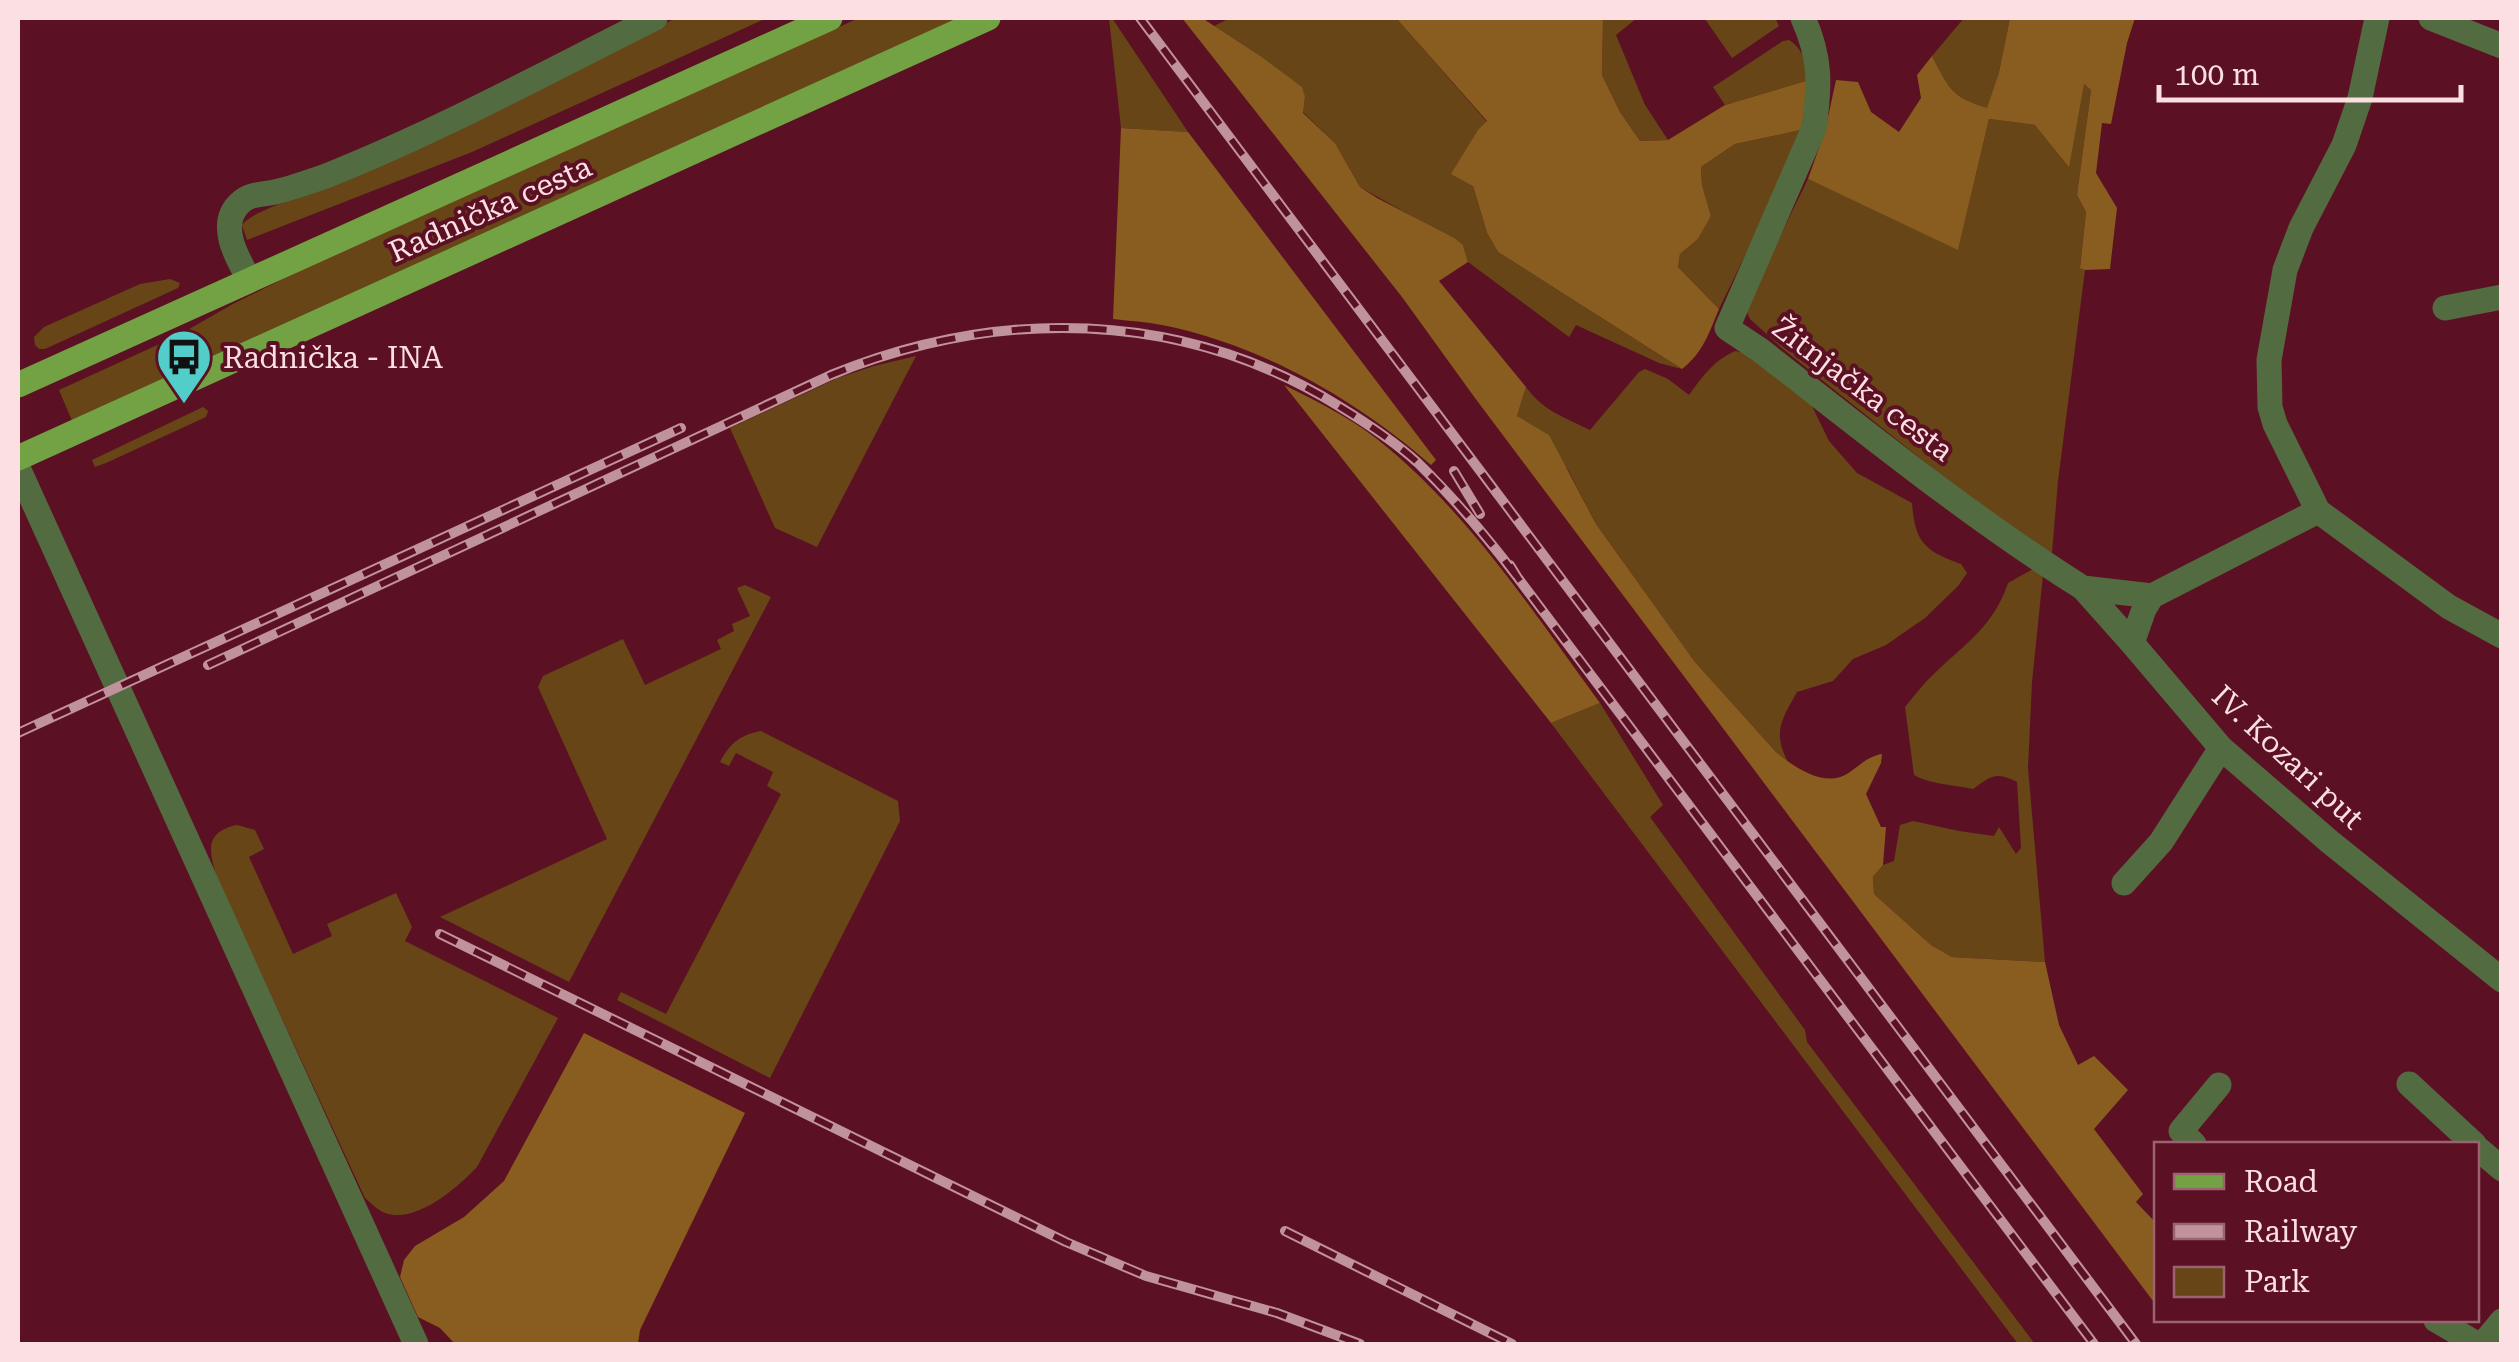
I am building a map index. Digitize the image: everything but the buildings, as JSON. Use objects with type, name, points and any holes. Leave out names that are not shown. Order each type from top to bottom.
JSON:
[{"type":"main road","name":"Radnička cesta","points":[[18,385],[830,18]]},
{"type":"main road","name":"Radnička cesta","points":[[18,458],[988,18]]},
{"type":"street","points":[[249,279],[234,253],[230,218],[237,204],[249,196],[273,193],[348,167],[655,18]]},
{"type":"street","name":"Žitnjačka cesta","points":[[1803,18],[1818,62],[1814,128],[1727,328],[2028,554],[2083,588]]},
{"type":"street","points":[[2377,18],[2360,98],[2344,144],[2301,228],[2285,270],[2269,360],[2270,407],[2318,512],[2449,606],[2502,636]]},
{"type":"street","points":[[2432,18],[2502,46]]},
{"type":"street","points":[[2445,308],[2502,296]]},
{"type":"street","points":[[18,468],[416,1344]]},
{"type":"street","points":[[2132,643],[2152,596],[2318,512]]},
{"type":"street","points":[[2083,588],[2152,596]]},
{"type":"street","name":"IV. Kozari put","points":[[2083,588],[2222,748],[2330,842],[2502,980]]},
{"type":"street","points":[[2124,882],[2160,842],[2222,748]]},
{"type":"street","points":[[2409,1084],[2471,1142]]},
{"type":"street","points":[[2192,1142],[2182,1131],[2218,1085]]},
{"type":"street","points":[[2479,1149],[2502,1168]]},
{"type":"street","points":[[2440,1322],[2480,1344],[2502,1321]]},
{"type":"green space","points":[[676,18],[767,18],[472,152],[247,240],[242,225],[255,215],[408,149]]},
{"type":"green space","points":[[859,18],[966,18],[73,423],[59,390],[177,336],[313,264]]},
{"type":"green space","points":[[1112,18],[1188,132],[1121,128]]},
{"type":"green space","points":[[1230,18],[1396,18],[1487,122],[1478,131],[1473,186],[1487,233],[1498,252],[1682,369],[1659,363],[1576,325],[1569,337],[1468,262],[1463,245],[1360,187],[1335,143],[1303,112],[1305,97],[1259,55],[1214,26]]},
{"type":"green space","points":[[1603,18],[1637,18],[1616,35],[1645,105],[1668,140],[1640,141],[1620,112],[1602,75]]},
{"type":"green space","points":[[1775,18],[1779,26],[1732,58],[1705,19]]},
{"type":"green space","points":[[1964,18],[2010,18],[1987,109],[1952,90],[1932,56]]},
{"type":"green space","points":[[1789,40],[1801,53],[1809,80],[1725,105],[1713,87]]},
{"type":"green space","points":[[2083,83],[2091,90],[2077,195],[2086,212],[2080,267],[2085,270],[2052,553],[1999,521],[1783,349],[1750,319],[1745,308],[1808,179],[1958,249],[1989,119],[2035,125]]},
{"type":"green space","points":[[1801,130],[1788,167],[1719,309],[1678,267],[1680,254],[1698,239],[1711,216],[1701,167],[1735,144]]},
{"type":"green space","points":[[170,279],[180,283],[178,288],[45,349],[35,345],[34,337],[44,327],[140,284]]},
{"type":"green space","points":[[1735,351],[1746,353],[1809,400],[1829,441],[1857,473],[1912,503],[1916,528],[1924,544],[1961,564],[1967,573],[1925,618],[1886,645],[1853,659],[1833,681],[1797,692],[1781,726],[1781,742],[1788,762],[1695,662],[1596,524],[1568,470],[1517,416],[1526,387],[1547,408],[1590,430],[1639,372],[1645,369],[1668,379],[1689,395],[1714,364]]},
{"type":"green space","points":[[916,356],[817,547],[775,528],[730,428],[838,378]]},
{"type":"green space","points":[[203,407],[208,411],[206,417],[95,467],[92,460]]},
{"type":"green space","points":[[2035,568],[2043,575],[2028,768],[2045,962],[1952,957],[1931,945],[1874,894],[1873,877],[1883,865],[1894,861],[1900,825],[1913,821],[1994,836],[1999,827],[2016,854],[2021,848],[2017,782],[1994,776],[1973,789],[1914,775],[1905,707],[1984,626],[2008,583]]},
{"type":"green space","points":[[745,585],[771,597],[569,982],[440,917],[607,839],[538,687],[543,676],[623,639],[645,685],[721,649],[717,640],[734,631],[732,624],[750,616],[737,588]]},
{"type":"green space","points":[[1600,703],[1663,805],[1650,817],[1805,1030],[1807,1042],[2035,1344],[2018,1344],[1551,723]]},
{"type":"green space","points":[[761,731],[898,801],[900,821],[770,1078],[617,1000],[621,992],[666,1014],[781,794],[767,786],[773,772],[736,753],[729,766],[720,762],[736,741]]},
{"type":"green space","points":[[237,825],[255,830],[264,849],[249,857],[293,954],[332,936],[327,924],[396,893],[412,927],[405,941],[558,1018],[477,1167],[459,1185],[422,1209],[397,1215],[385,1213],[365,1198],[217,878],[212,859],[214,838]]},
{"type":"shaded area","points":[[1182,18],[1202,18],[1302,87],[1303,113],[1335,143],[1360,187],[1463,245],[1468,262],[1439,281],[1526,387],[1517,416],[1549,435],[1596,524],[1695,662],[1776,752],[1800,769],[1829,779],[1847,774],[1882,754],[1866,794],[1881,827],[1886,827],[1883,865],[1873,877],[1874,894],[1931,945],[1952,957],[2045,962],[2059,1025],[2078,1065],[2094,1056],[2128,1090],[2094,1129],[2143,1194],[2136,1202],[2154,1221],[2154,1302],[1475,398],[1402,297]]},
{"type":"shaded area","points":[[1396,18],[1603,18],[1602,75],[1640,141],[1668,140],[1725,105],[1809,80],[1801,130],[1735,144],[1701,167],[1711,216],[1698,239],[1680,254],[1678,267],[1719,309],[1700,349],[1682,369],[1498,252],[1487,233],[1473,186],[1451,174],[1487,121]]},
{"type":"shaded area","points":[[2010,18],[2135,18],[2111,124],[2102,123],[2096,173],[2117,208],[2110,269],[2080,268],[2086,212],[2077,195],[2091,90],[2084,84],[2069,167],[2035,125],[1989,119],[1958,250],[1808,179],[1825,131],[1836,80],[1858,82],[1871,112],[1899,132],[1921,98],[1917,75],[1932,56],[1952,90],[1987,108]]},
{"type":"shaded area","points":[[1121,128],[1188,132],[1436,460],[1431,465],[1340,398],[1274,362],[1203,335],[1113,319]]},
{"type":"shaded area","points":[[1284,385],[1366,431],[1441,498],[1524,598],[1600,703],[1551,723]]},
{"type":"shaded area","points":[[584,1033],[745,1113],[640,1330],[638,1344],[455,1344],[440,1328],[418,1317],[400,1277],[404,1260],[415,1246],[464,1217],[504,1181]]},
{"type":"railway","points":[[1140,18],[2136,1344]]},
{"type":"railway","points":[[208,665],[831,375],[894,353],[1023,329],[1088,328],[1152,335],[1216,350],[1277,373],[1348,411],[1409,455],[1458,504],[1518,578]]},
{"type":"railway","points":[[18,733],[681,428]]},
{"type":"railway","points":[[1454,471],[1480,514]]},
{"type":"railway","points":[[1510,565],[2094,1344]]},
{"type":"railway","points":[[440,934],[1066,1242],[1146,1276],[1277,1313],[1360,1344]]},
{"type":"railway","points":[[1285,1231],[1512,1344]]},
{"type":"place","name":"Radnička - INA","points":[[184,406]]}]
